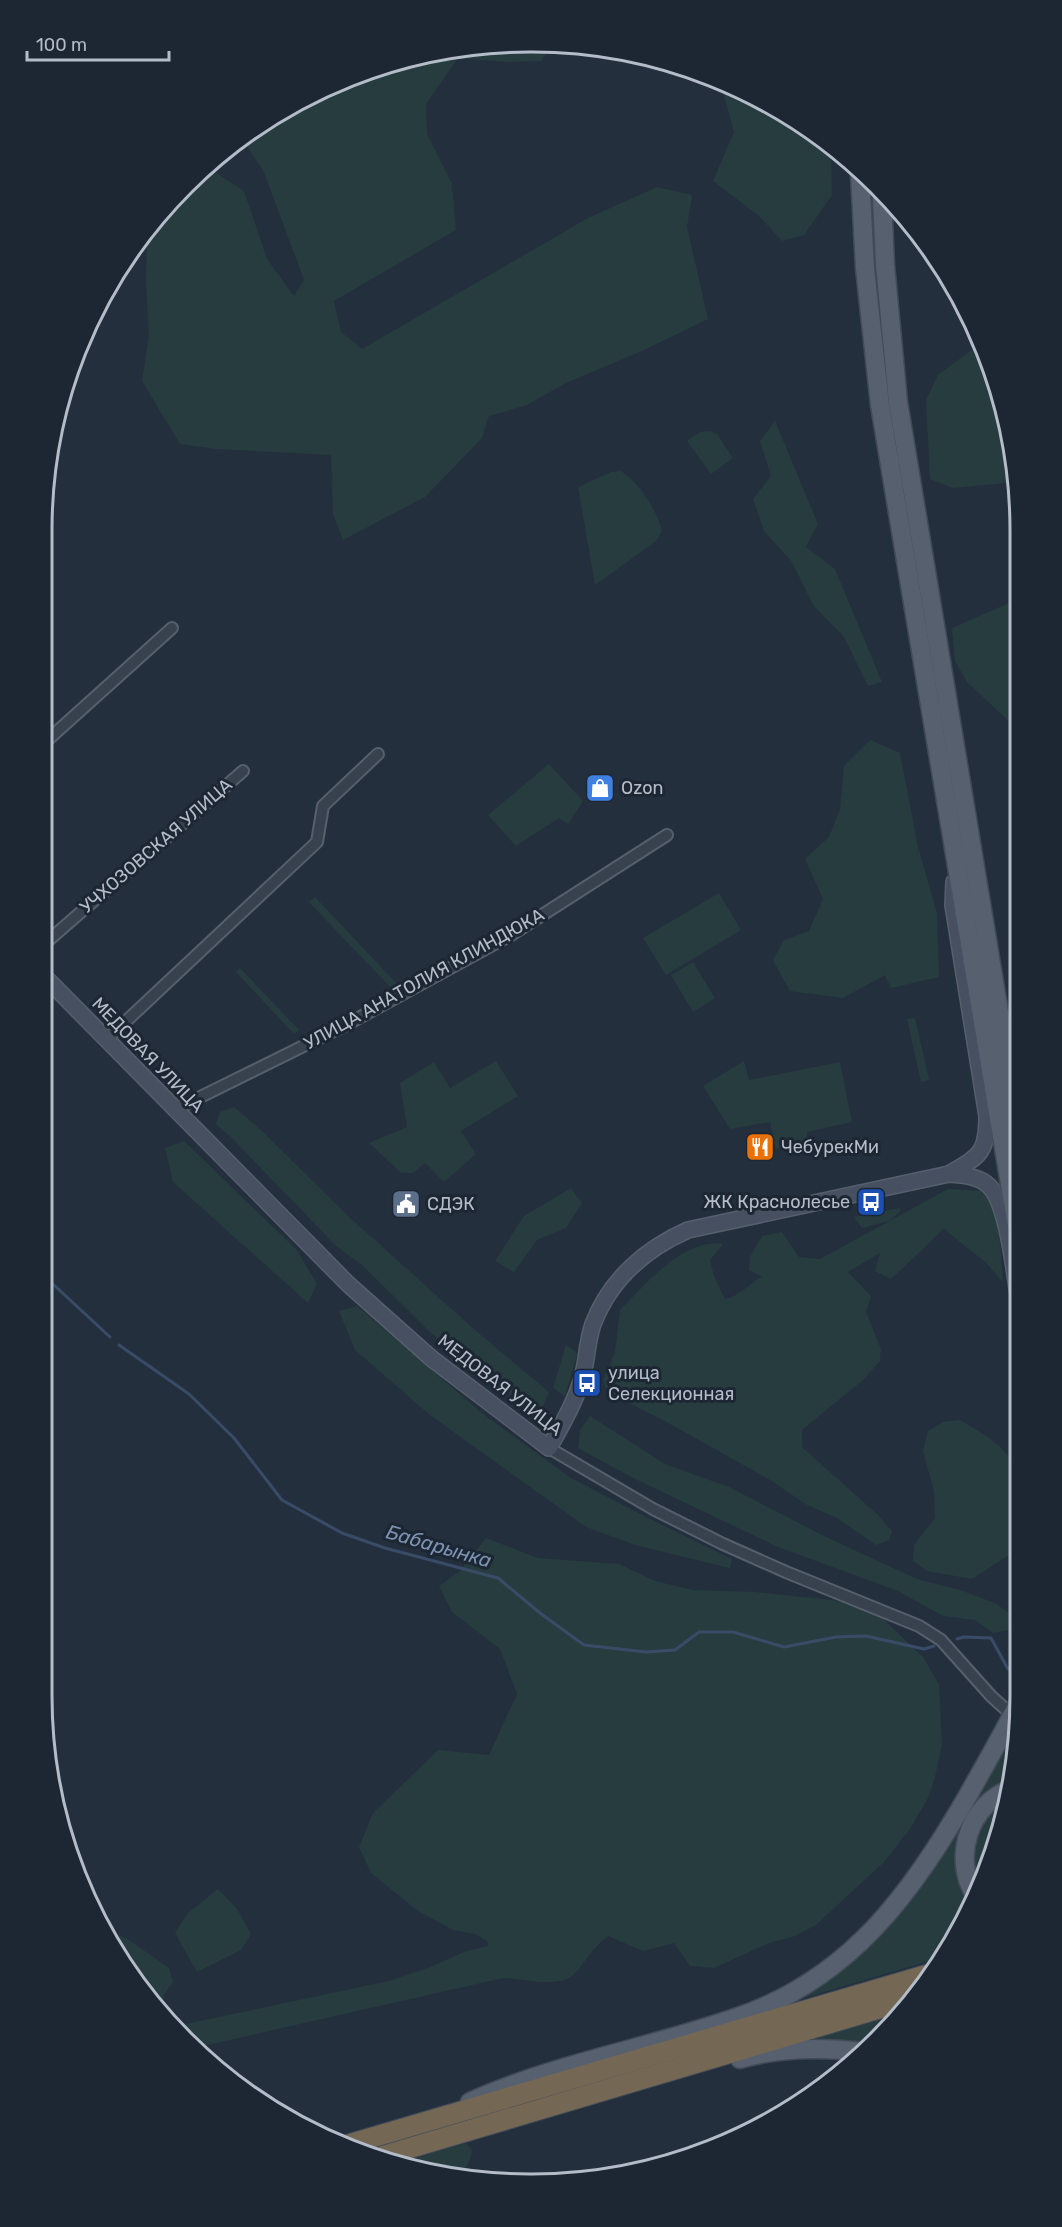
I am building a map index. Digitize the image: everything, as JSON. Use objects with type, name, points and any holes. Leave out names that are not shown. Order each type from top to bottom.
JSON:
[{"type":"highway","points":[[356,2141],[918,1977]]},
{"type":"highway","points":[[392,2153],[898,2003]]},
{"type":"main road","points":[[861,185],[865,268],[880,405],[1010,1184]]},
{"type":"main road","points":[[882,207],[885,265],[898,402],[1010,1079]]},
{"type":"main road","points":[[441,2116],[500,2088],[737,2018],[785,1998],[826,1972],[872,1932],[923,1869],[953,1822],[1008,1721]]},
{"type":"main road","points":[[970,1885],[965,1862],[969,1830],[977,1815],[989,1802],[998,1797]]},
{"type":"main road","points":[[520,2115],[635,2088],[768,2052],[820,2048],[851,2051]]},
{"type":"street","points":[[52,736],[172,628]]},
{"type":"street","points":[[106,1040],[317,842],[323,806],[378,754]]},
{"type":"street","name":"УЧХОЗОВСКАЯ УЛИЦА","points":[[52,937],[243,771]]},
{"type":"street","name":"УЛИЦА АНАТОЛИЯ КЛИНДЮКА","points":[[174,1110],[323,1036],[510,935],[667,835]]},
{"type":"street","points":[[549,1448],[572,1406],[582,1378],[593,1325],[611,1289],[640,1258],[664,1241],[702,1226],[949,1174],[974,1160],[981,1152],[987,1138],[987,1116],[953,905],[955,855]]},
{"type":"street","name":"МЕДОВАЯ УЛИЦА","points":[[52,984],[348,1284],[431,1358],[549,1448],[653,1509],[723,1544],[919,1626],[942,1640],[991,1696],[1009,1704]]},
{"type":"street","points":[[949,1174],[978,1179],[989,1186],[1002,1210],[1010,1252]]},
{"type":"green space","points":[[531,52],[547,53],[541,61],[505,62],[461,58]]},
{"type":"green space","points":[[457,59],[426,104],[427,134],[452,184],[456,230],[334,301],[341,332],[362,349],[588,218],[657,187],[692,195],[687,227],[708,319],[642,351],[566,383],[527,405],[489,416],[482,438],[425,497],[343,540],[333,514],[331,455],[216,449],[180,444],[142,381],[149,335],[147,246],[171,216],[215,172],[244,191],[267,259],[294,296],[304,280],[263,170],[247,146],[292,117],[319,102],[377,78],[407,69]]},
{"type":"green space","points":[[724,95],[743,102],[797,133],[831,159],[832,195],[804,235],[782,241],[759,216],[713,181],[734,132]]},
{"type":"green space","points":[[973,349],[993,407],[1006,483],[953,488],[930,479],[926,400],[938,375]]},
{"type":"green space","points":[[775,421],[818,524],[806,547],[835,569],[882,682],[868,686],[844,637],[813,605],[792,562],[764,531],[753,499],[771,476],[760,441]]},
{"type":"green space","points":[[710,431],[717,434],[733,458],[711,474],[687,441],[700,432]]},
{"type":"green space","points":[[621,471],[634,482],[646,498],[656,514],[662,531],[656,541],[595,585],[578,487],[611,472]]},
{"type":"green space","points":[[1010,603],[1010,722],[967,682],[955,661],[952,628]]},
{"type":"green space","points":[[870,740],[900,753],[918,847],[937,913],[939,977],[891,988],[885,975],[843,998],[790,991],[773,960],[784,940],[809,931],[823,899],[805,859],[829,837],[840,809],[844,766]]},
{"type":"green space","points":[[549,764],[583,801],[568,824],[559,818],[516,846],[488,815]]},
{"type":"green space","points":[[719,893],[741,930],[666,975],[643,938]]},
{"type":"green space","points":[[315,897],[397,984],[392,989],[309,902]]},
{"type":"green space","points":[[693,962],[715,998],[693,1012],[671,975]]},
{"type":"green space","points":[[240,968],[299,1030],[294,1034],[236,972]]},
{"type":"green space","points":[[915,1018],[929,1080],[921,1082],[907,1019]]},
{"type":"green space","points":[[496,1061],[518,1096],[461,1131],[476,1154],[444,1182],[425,1163],[413,1173],[401,1173],[369,1143],[407,1127],[400,1083],[434,1062],[450,1088]]},
{"type":"green space","points":[[744,1061],[749,1080],[840,1062],[852,1122],[807,1132],[808,1142],[776,1149],[770,1122],[730,1129],[703,1086]]},
{"type":"green space","points":[[234,1107],[262,1131],[347,1215],[476,1331],[549,1392],[539,1415],[476,1370],[430,1332],[362,1265],[336,1246],[216,1124],[220,1112]]},
{"type":"green space","points":[[184,1141],[296,1249],[317,1284],[308,1303],[173,1182],[165,1148]]},
{"type":"green space","points":[[571,1188],[582,1203],[566,1228],[537,1240],[514,1272],[495,1261],[524,1216]]},
{"type":"green space","points":[[948,1189],[982,1191],[989,1201],[997,1222],[1003,1282],[985,1262],[944,1229],[891,1279],[875,1271],[880,1253],[848,1272],[871,1296],[866,1312],[881,1349],[880,1361],[863,1380],[802,1430],[802,1447],[878,1515],[892,1531],[889,1540],[876,1545],[837,1518],[805,1504],[772,1481],[661,1419],[608,1393],[603,1380],[615,1352],[620,1310],[653,1276],[679,1256],[708,1244],[723,1244],[710,1260],[714,1276],[725,1299],[762,1277],[749,1270],[750,1257],[762,1236],[782,1232],[799,1257],[820,1259]]},
{"type":"green space","points":[[900,1208],[900,1212],[889,1221],[862,1228],[854,1217]]},
{"type":"green space","points":[[357,1306],[483,1414],[571,1478],[732,1559],[730,1568],[635,1545],[586,1527],[430,1415],[355,1350],[339,1311]]},
{"type":"green space","points":[[566,1345],[577,1355],[565,1396],[553,1388]]},
{"type":"green space","points":[[590,1416],[665,1464],[729,1487],[824,1536],[917,1579],[960,1590],[995,1603],[1010,1614],[1010,1630],[993,1633],[975,1620],[943,1616],[898,1591],[778,1547],[633,1478],[578,1448],[580,1430]]},
{"type":"green space","points":[[960,1420],[988,1438],[1010,1458],[1010,1555],[972,1579],[927,1571],[913,1561],[914,1545],[935,1518],[934,1491],[923,1451],[928,1431],[943,1422]]},
{"type":"green space","points":[[486,1538],[538,1558],[619,1564],[655,1581],[693,1590],[755,1592],[859,1605],[879,1615],[923,1657],[939,1684],[942,1745],[928,1798],[910,1829],[884,1862],[816,1925],[795,1936],[769,1943],[714,1968],[690,1966],[674,1943],[643,1951],[608,1936],[573,1975],[566,1979],[540,1982],[503,1978],[205,2046],[185,2025],[389,1981],[428,1968],[464,1952],[488,1946],[487,1941],[475,1934],[453,1930],[418,1911],[371,1873],[359,1847],[373,1813],[438,1750],[489,1755],[517,1694],[500,1649],[452,1612],[439,1586],[461,1570]]},
{"type":"green space","points":[[1006,1743],[1001,1785],[972,1805]]},
{"type":"green space","points":[[996,1807],[976,1872],[974,1849],[976,1838],[987,1817]]},
{"type":"green space","points":[[960,1828],[955,1855],[956,1870],[966,1896],[930,1961],[797,2000],[950,1840],[953,1840]]},
{"type":"green space","points":[[218,1889],[237,1909],[251,1934],[241,1950],[197,1972],[175,1933],[187,1914]]},
{"type":"green space","points":[[117,1935],[126,1938],[169,1968],[173,1982],[164,1995],[163,2001],[133,1962]]},
{"type":"green space","points":[[888,2014],[859,2044],[817,2037]]},
{"type":"green space","points":[[466,2143],[472,2150],[463,2169],[411,2159]]},
{"type":"waterway","name":"Бабарынка","points":[[52,1283],[110,1337]]},
{"type":"waterway","name":"Бабарынка","points":[[119,1345],[189,1394],[234,1438],[282,1500],[342,1533],[385,1548],[498,1578],[584,1645],[646,1652],[675,1650],[699,1632],[733,1632],[784,1647],[836,1637],[866,1636],[924,1649],[934,1646]]},
{"type":"waterway","name":"Бабарынка","points":[[957,1639],[991,1638],[1010,1670]]},
{"type":"place","name":"Ozon","points":[[600,788]]},
{"type":"place","name":"ЧебурекМи","points":[[760,1147]]},
{"type":"place","name":"ЖК Краснолесье","points":[[871,1202]]},
{"type":"place","name":"СДЭК","points":[[406,1204]]},
{"type":"place","name":"улица Селекционная","points":[[587,1383]]}]
